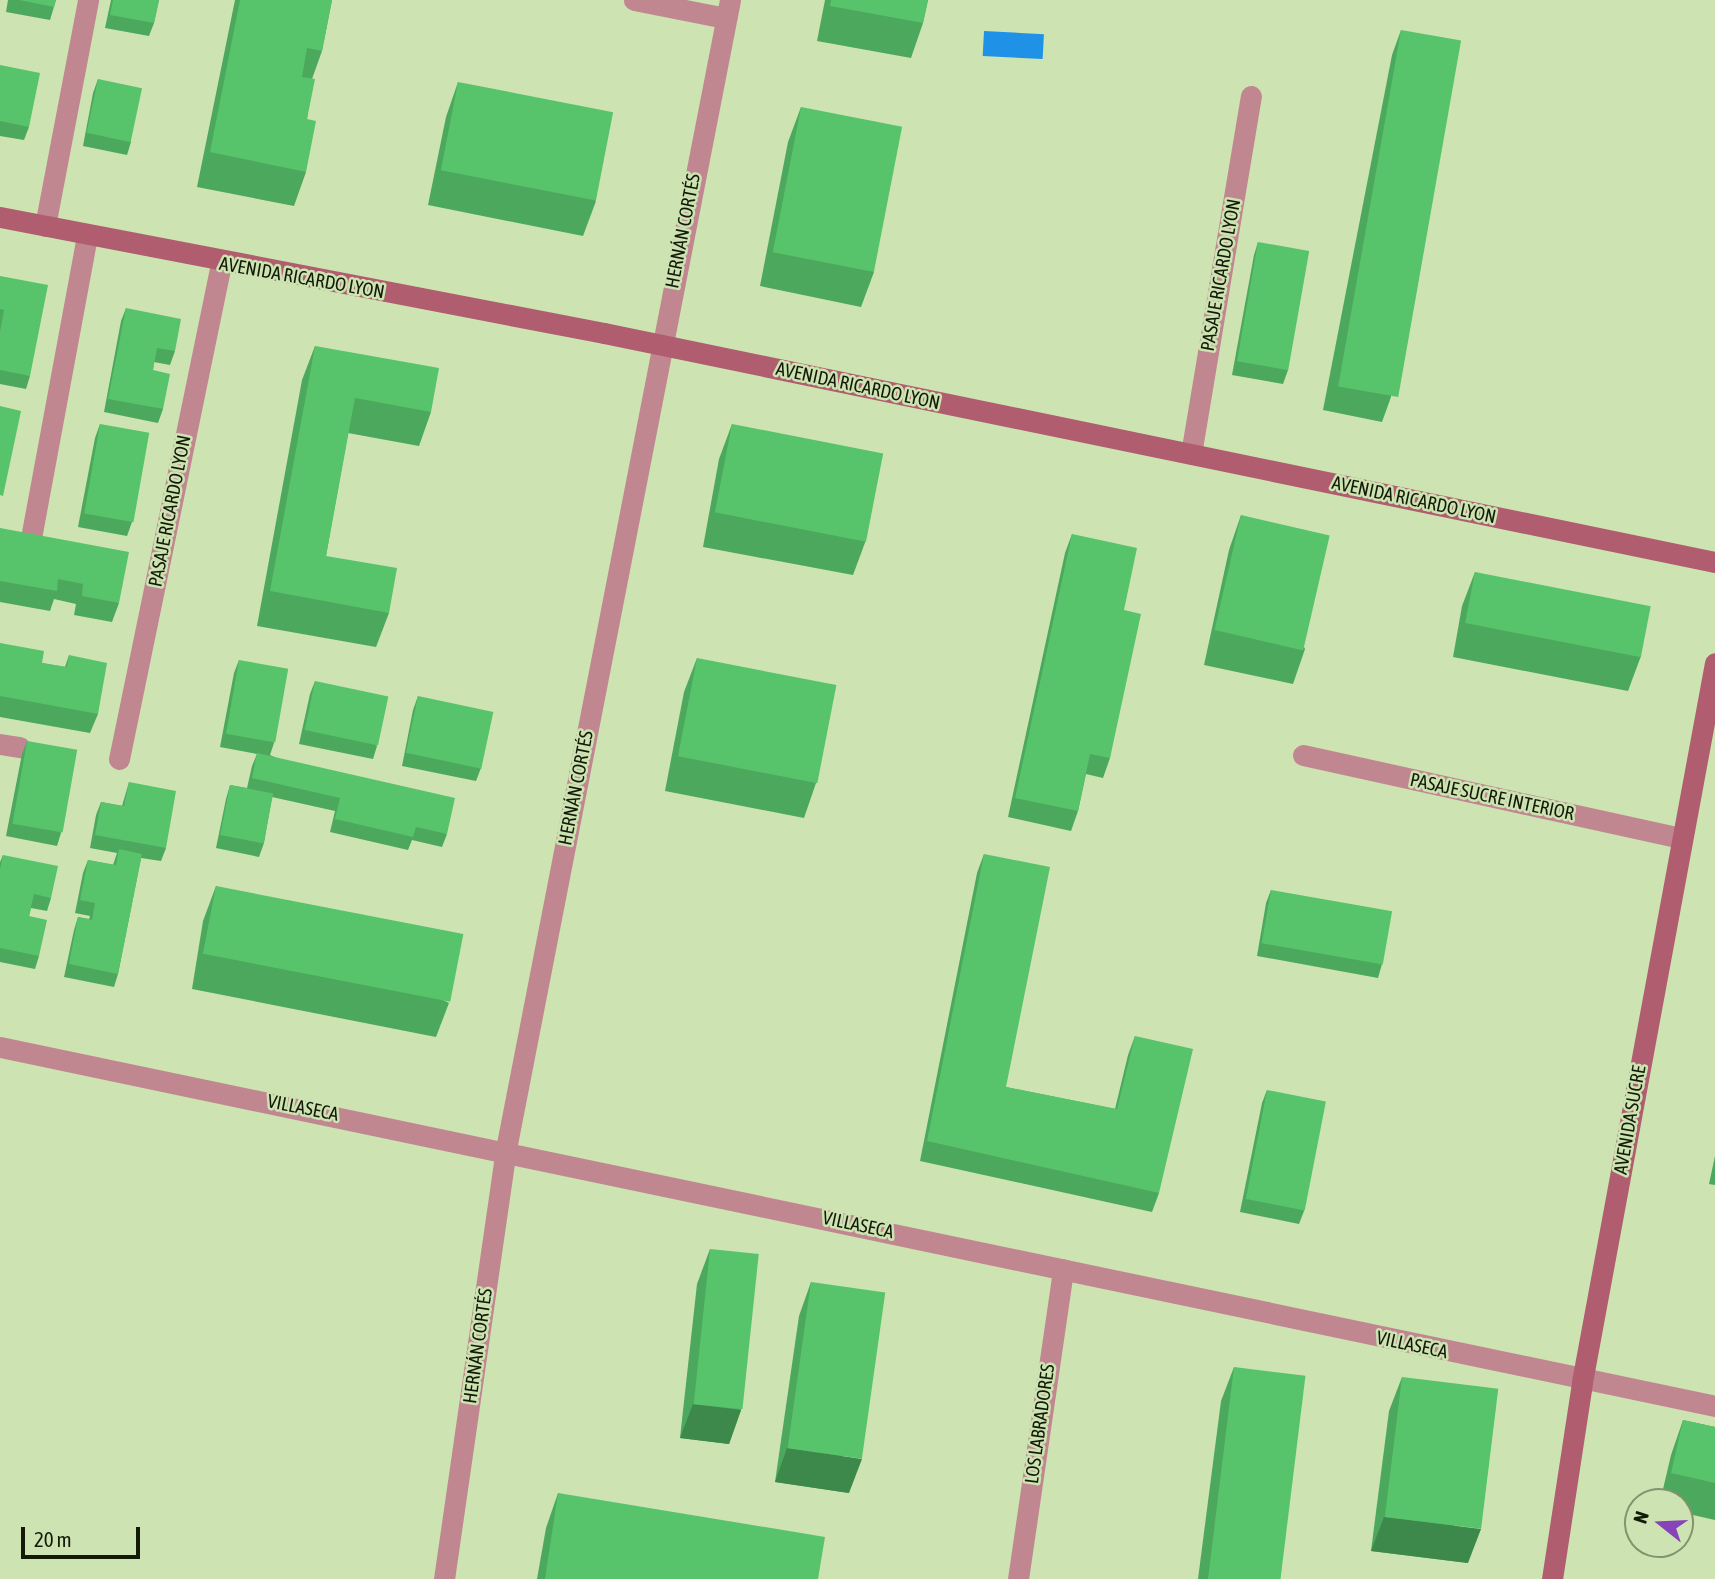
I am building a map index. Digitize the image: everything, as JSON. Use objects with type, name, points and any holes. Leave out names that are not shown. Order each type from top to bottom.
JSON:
[{"type":"street","points":[[45,226],[88,0]]},
{"type":"street","points":[[634,0],[728,9]]},
{"type":"street","name":"HERNÁN CORTÉS","points":[[444,1579],[506,1149],[659,345],[728,9]]},
{"type":"street","name":"PASAJE RICARDO LYON","points":[[1191,454],[1251,96]]},
{"type":"street","name":"AVENIDA RICARDO LYON","points":[[0,217],[221,264],[659,345],[1715,562]]},
{"type":"street","points":[[58,542],[21,537],[87,235]]},
{"type":"street","name":"PASAJE RICARDO LYON","points":[[120,759],[221,264]]},
{"type":"street","name":"AVENIDA SUCRE","points":[[1552,1579],[1582,1382],[1715,663]]},
{"type":"street","name":"PASAJE SUCRE INTERIOR","points":[[1303,755],[1682,838]]},
{"type":"street","name":"VILLASECA","points":[[0,1047],[506,1149],[1582,1382],[1715,1406]]},
{"type":"street","name":"LOS LABRADORES","points":[[1018,1579],[1063,1269]]},
{"type":"water","points":[[984,31],[1044,34],[1043,59],[983,56]]},
{"type":"building","points":[[19,0],[56,0],[54,7]]},
{"type":"building","points":[[113,0],[159,0],[154,23],[110,15]]},
{"type":"building","points":[[240,0],[332,0],[322,51],[307,48],[302,77],[315,79],[307,119],[316,121],[306,172],[210,152]]},
{"type":"building","points":[[831,0],[928,0],[923,23],[830,6]]},
{"type":"building","points":[[1401,30],[1461,41],[1398,397],[1338,387]]},
{"type":"building","points":[[0,65],[40,73],[29,127],[0,121]]},
{"type":"building","points":[[98,79],[142,88],[131,142],[87,133]]},
{"type":"building","points":[[458,82],[613,112],[596,200],[441,170]]},
{"type":"building","points":[[801,107],[902,127],[874,272],[773,252]]},
{"type":"building","points":[[1258,242],[1309,251],[1288,370],[1237,361]]},
{"type":"building","points":[[0,276],[48,285],[30,376],[0,370],[0,332],[4,310],[0,309]]},
{"type":"building","points":[[126,308],[181,319],[175,351],[157,348],[153,370],[170,374],[163,409],[108,399]]},
{"type":"building","points":[[315,346],[439,368],[431,412],[355,398],[326,556],[397,568],[389,613],[270,591]]},
{"type":"building","points":[[0,406],[21,411],[3,496],[0,495]]},
{"type":"building","points":[[100,424],[149,433],[133,522],[84,514]]},
{"type":"building","points":[[732,424],[883,453],[866,542],[715,512]]},
{"type":"building","points":[[1241,515],[1330,535],[1303,650],[1214,630]]},
{"type":"building","points":[[0,528],[129,552],[119,603],[82,596],[83,584],[58,579],[57,591],[0,581]]},
{"type":"building","points":[[1072,534],[1137,548],[1124,610],[1141,614],[1110,758],[1090,754],[1078,811],[1015,798]]},
{"type":"building","points":[[1475,572],[1651,606],[1641,657],[1465,623]]},
{"type":"building","points":[[0,643],[44,651],[42,663],[67,667],[69,655],[107,663],[98,714],[0,696]]},
{"type":"building","points":[[697,658],[836,685],[817,783],[678,756]]},
{"type":"building","points":[[239,660],[288,669],[275,743],[226,734]]},
{"type":"building","points":[[315,681],[388,697],[378,746],[305,730]]},
{"type":"building","points":[[418,696],[493,712],[481,769],[406,753]]},
{"type":"building","points":[[27,741],[77,750],[63,833],[12,824]]},
{"type":"building","points":[[257,753],[455,798],[447,834],[416,827],[413,837],[335,819],[340,798],[252,778]]},
{"type":"building","points":[[129,782],[176,791],[166,848],[95,835],[101,802],[124,806]]},
{"type":"building","points":[[230,785],[273,793],[263,843],[220,835]]},
{"type":"building","points":[[119,849],[142,854],[118,974],[69,964],[78,917],[92,920],[95,903],[80,900],[88,860],[116,865]]},
{"type":"building","points":[[984,854],[1050,867],[1006,1087],[1117,1109],[1135,1036],[1193,1049],[1159,1193],[927,1141]]},
{"type":"building","points":[[3,855],[58,866],[51,898],[34,894],[29,916],[47,920],[39,956],[0,948],[0,869]]},
{"type":"building","points":[[216,886],[463,934],[450,1002],[203,954]]},
{"type":"building","points":[[1271,890],[1392,911],[1383,965],[1262,943]]},
{"type":"building","points":[[1267,1090],[1326,1101],[1305,1210],[1246,1199]]},
{"type":"building","points":[[710,1249],[759,1254],[742,1409],[694,1404]]},
{"type":"building","points":[[811,1282],[885,1292],[862,1459],[788,1448]]},
{"type":"building","points":[[1234,1367],[1305,1376],[1281,1579],[1208,1579]]},
{"type":"building","points":[[1402,1377],[1498,1389],[1481,1529],[1385,1517]]},
{"type":"building","points":[[1683,1420],[1715,1427],[1715,1483],[1671,1473]]},
{"type":"building","points":[[558,1493],[825,1537],[818,1579],[545,1579]]}]
